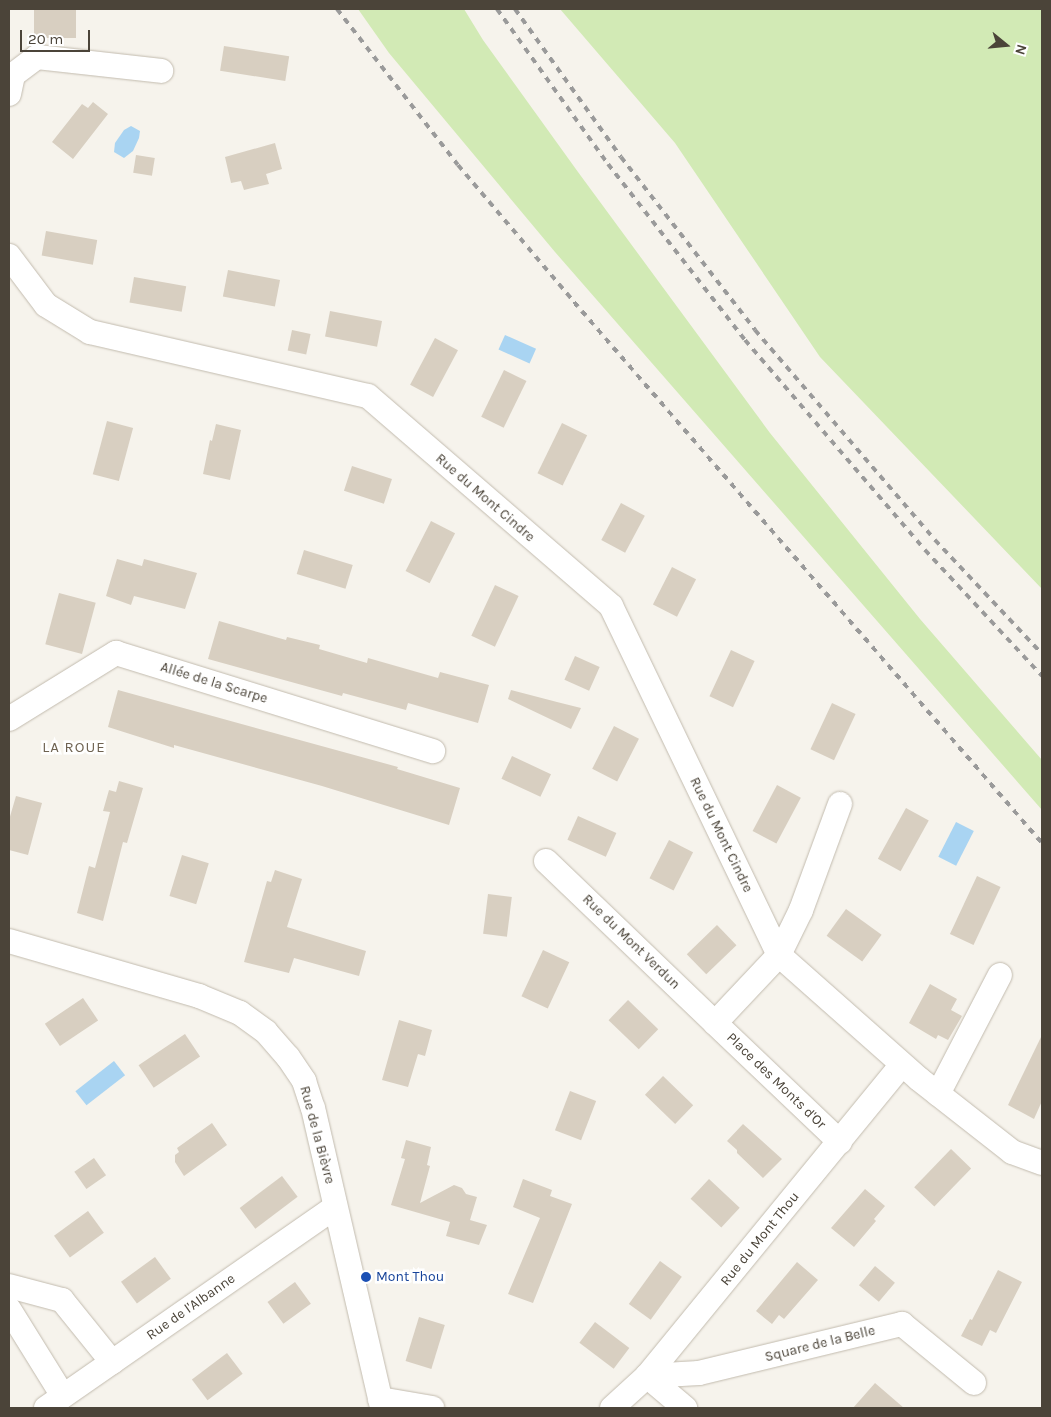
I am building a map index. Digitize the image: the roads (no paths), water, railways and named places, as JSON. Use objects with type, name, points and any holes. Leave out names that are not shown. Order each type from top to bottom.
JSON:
[{"type":"street","points":[[9,94],[13,76],[37,57],[161,70]]},
{"type":"street","name":"Rue du Mont Cindre","points":[[9,256],[46,305],[90,332],[368,396],[611,606],[779,955],[902,1065],[938,1094],[1012,1152],[1042,1163]]},
{"type":"street","name":"Allée de la Scarpe","points":[[9,719],[116,653],[433,751]]},
{"type":"street","points":[[779,955],[801,910],[840,804]]},
{"type":"street","name":"Rue du Mont Verdun","points":[[546,861],[715,1023]]},
{"type":"street","name":"Rue de la Bièvre","points":[[9,941],[199,996],[240,1013],[266,1032],[288,1057],[304,1081],[312,1108],[381,1404]]},
{"type":"street","name":"Place des Monts d'Or","points":[[779,955],[715,1023],[840,1142]]},
{"type":"street","points":[[938,1094],[1000,975]]},
{"type":"street","name":"Rue du Mont Thou","points":[[612,1408],[647,1376],[902,1065]]},
{"type":"street","name":"Rue de l'Albanne","points":[[55,1402],[335,1207]]},
{"type":"street","points":[[9,1286],[62,1300],[112,1362]]},
{"type":"street","points":[[9,1309],[55,1402]]},
{"type":"street","name":"Square de la Belle","points":[[647,1376],[699,1373],[902,1324],[974,1383]]},
{"type":"street","points":[[647,1376],[685,1408]]},
{"type":"street","points":[[381,1404],[432,1408]]},
{"type":"water","points":[[131,126],[140,131],[139,138],[133,151],[124,158],[114,152],[115,143],[124,130]]},
{"type":"water","points":[[505,335],[536,349],[530,363],[498,350]]},
{"type":"water","points":[[956,822],[974,831],[956,866],[938,857]]},
{"type":"water","points":[[114,1061],[125,1075],[86,1105],[75,1091]]},
{"type":"railway","points":[[337,9],[458,165],[574,302],[1042,843]]},
{"type":"railway","points":[[497,9],[608,164],[745,340],[925,550],[1042,676]]},
{"type":"railway","points":[[515,9],[621,157],[755,330],[935,540],[1042,654]]},
{"type":"place","name":"Mont Thou","points":[[366,1277]]},
{"type":"district","name":"LA ROUE","points":[[74,748]]}]
